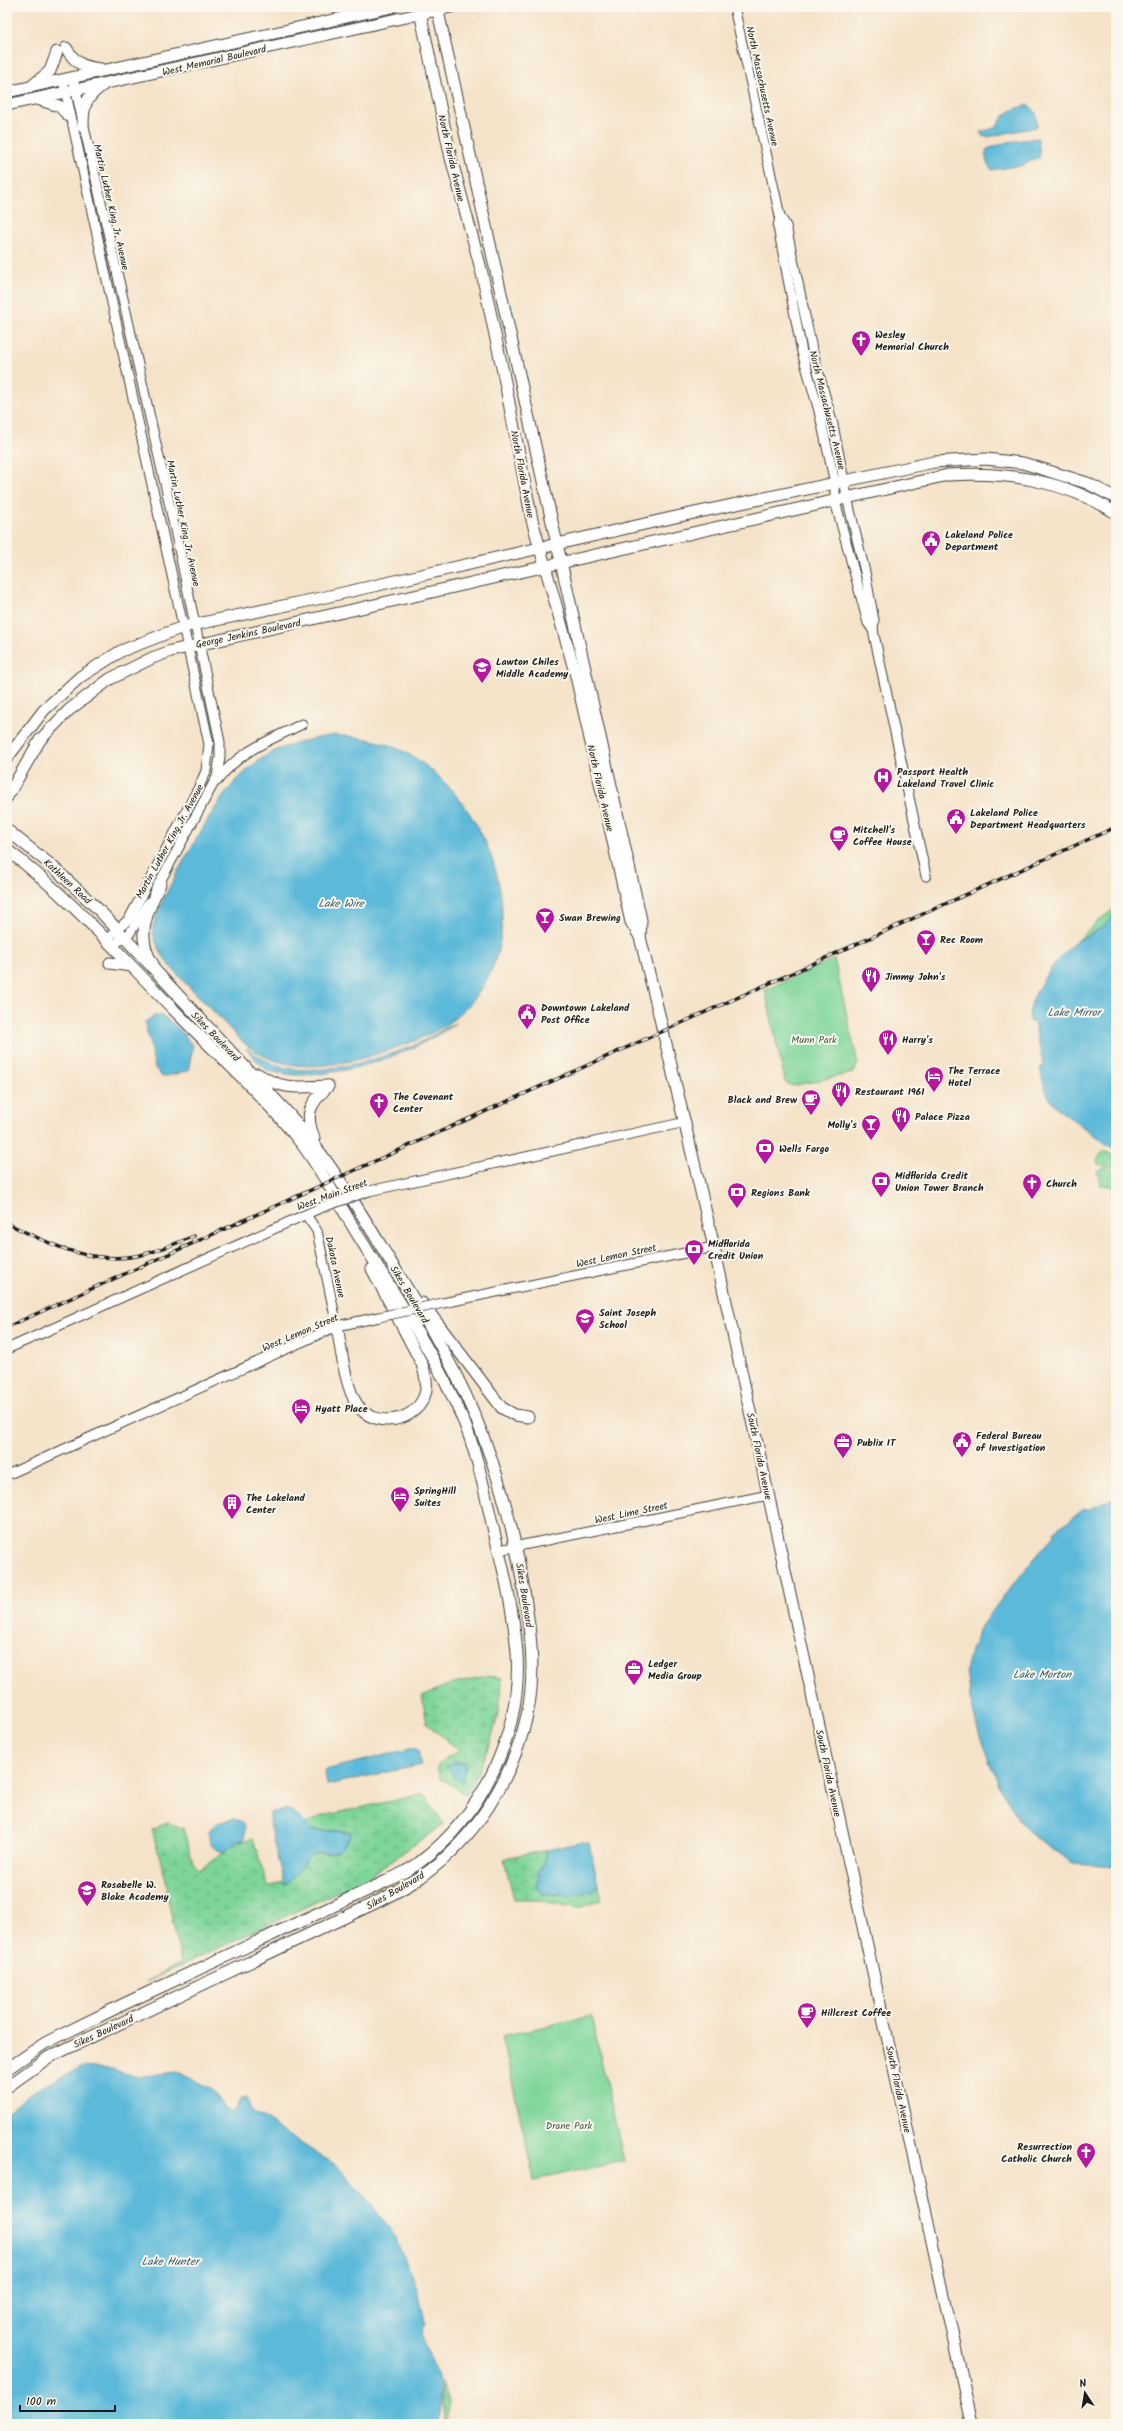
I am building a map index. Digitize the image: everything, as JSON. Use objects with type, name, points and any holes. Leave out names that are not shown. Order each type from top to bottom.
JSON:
[{"type":"main road","name":"West Memorial Boulevard","points":[[7,92],[392,7]]},
{"type":"main road","name":"West Memorial Boulevard","points":[[7,105],[419,10],[452,7]]},
{"type":"main road","name":"North Massachusetts Avenue","points":[[734,7],[780,216],[778,227],[800,343],[840,482],[848,498],[874,620],[873,630],[926,876]]},
{"type":"main road","name":"North Florida Avenue","points":[[438,8],[556,544],[641,920],[640,937]]},
{"type":"main road","name":"North Florida Avenue","points":[[419,10],[451,158],[486,294],[511,410],[527,499],[583,706],[631,922],[640,937],[686,1122]]},
{"type":"main road","points":[[29,87],[50,71],[62,50],[81,66],[109,69]]},
{"type":"main road","name":"Martin Luther King Jr. Avenue","points":[[68,79],[70,91],[70,117],[209,744],[206,771],[120,935],[109,943]]},
{"type":"main road","points":[[83,126],[83,108],[94,92],[106,83]]},
{"type":"main road","name":"Martin Luther King Jr. Avenue","points":[[70,91],[83,126],[220,742],[220,757],[216,777],[210,792],[160,884],[130,933],[120,935]]},
{"type":"main road","points":[[36,99],[59,106],[70,117]]},
{"type":"main road","name":"George Jenkins Boulevard","points":[[7,758],[44,710],[80,677],[120,651],[183,627],[195,626],[556,544],[934,462],[992,459],[1023,463],[1045,468],[1087,483],[1116,498]]},
{"type":"main road","name":"George Jenkins Boulevard","points":[[7,796],[40,740],[69,710],[110,679],[130,668],[152,658],[187,646],[835,501],[928,478],[968,474],[1008,475],[1051,484],[1092,499],[1116,513]]},
{"type":"main road","name":"North Massachusetts Avenue","points":[[840,482],[835,501],[868,623],[873,630]]},
{"type":"main road","points":[[583,706],[590,717],[596,739],[601,744]]},
{"type":"main road","points":[[210,792],[229,765],[249,751],[302,724]]},
{"type":"main road","name":"Kathleen Road","points":[[7,830],[51,864],[120,935]]},
{"type":"main road","name":"Kathleen Road","points":[[7,850],[54,888],[109,943]]},
{"type":"main road","points":[[160,884],[147,913],[143,939],[148,957],[165,983]]},
{"type":"main road","name":"Sikes Boulevard","points":[[7,2087],[49,2056],[377,1902],[421,1877],[440,1861],[481,1817],[502,1785],[516,1754],[528,1714],[532,1645],[516,1546],[488,1452],[470,1407],[448,1359],[396,1271],[319,1150],[297,1122],[120,935]]},
{"type":"main road","name":"Sikes Boulevard","points":[[7,2069],[45,2043],[124,2004],[387,1881],[418,1863],[444,1841],[469,1810],[492,1774],[505,1744],[516,1691],[517,1655],[513,1620],[499,1550],[475,1452],[461,1414],[398,1298],[302,1144],[271,1109],[109,943]]},
{"type":"main road","points":[[110,963],[131,966]]},
{"type":"main road","points":[[244,1065],[267,1081],[287,1088],[328,1086],[310,1107],[308,1120],[319,1150]]},
{"type":"main road","name":"West Main Street","points":[[7,1349],[320,1208],[369,1191],[686,1122]]},
{"type":"main road","name":"South Florida Avenue","points":[[686,1122],[972,2424]]},
{"type":"main road","name":"Dakota Avenue","points":[[306,1215],[317,1232],[337,1326]]},
{"type":"main road","points":[[337,1326],[351,1391],[359,1406],[371,1417],[387,1421],[405,1416],[416,1408],[424,1396],[426,1380],[422,1364],[368,1261],[351,1223]]},
{"type":"main road","name":"West Lemon Street","points":[[7,1475],[337,1326],[714,1247]]},
{"type":"main road","points":[[396,1271],[502,1408],[515,1415],[528,1417]]},
{"type":"main road","name":"West Lime Street","points":[[499,1550],[768,1495]]},
{"type":"main road","points":[[481,1817],[484,1800],[507,1750],[505,1744]]},
{"type":"main road","points":[[440,1861],[465,1826],[469,1810]]},
{"type":"green space","points":[[1116,908],[1116,914],[1103,927],[1076,942],[1103,917]]},
{"type":"green space","name":"Munn Park","points":[[834,959],[858,1064],[853,1073],[792,1086],[785,1082],[765,990]]},
{"type":"green space","points":[[1103,1150],[1116,1157],[1116,1170],[1109,1166],[1098,1164],[1097,1160]]},
{"type":"green space","points":[[1106,1167],[1116,1173],[1116,1190],[1111,1186],[1100,1185],[1097,1171]]},
{"type":"green space","points":[[487,1676],[502,1678],[499,1710],[486,1753],[467,1795],[440,1778],[437,1767],[445,1758],[460,1751],[427,1724],[422,1696],[453,1683]]},
{"type":"green space","points":[[424,1794],[444,1824],[365,1879],[146,1982],[181,1962],[166,1890],[168,1887],[152,1830],[166,1822],[183,1828],[193,1862],[199,1870],[237,1842],[253,1838],[268,1887],[282,1883],[284,1884],[304,1860],[312,1855],[335,1853],[346,1831],[311,1830],[304,1824],[322,1816]]},
{"type":"green space","points":[[547,1850],[543,1868],[538,1870],[537,1887],[550,1894],[570,1895],[590,1890],[592,1893],[598,1884],[602,1900],[578,1908],[530,1899],[514,1899],[504,1859]]},
{"type":"green space","name":"Drane Park","points":[[591,2016],[624,2161],[534,2180],[502,2036]]},
{"type":"green space","points":[[441,2381],[449,2406],[447,2424],[442,2424],[445,2420],[442,2406]]},
{"type":"water","points":[[1029,105],[1036,113],[1037,127],[987,137],[982,136],[981,132],[997,127],[1006,114]]},
{"type":"water","points":[[1038,138],[1040,157],[1023,165],[992,170],[986,160],[987,149],[1008,142]]},
{"type":"water","name":"Lake Wire","points":[[334,735],[354,737],[392,746],[410,755],[440,778],[466,808],[485,842],[498,879],[502,916],[497,953],[482,988],[455,1018],[446,1025],[426,1036],[374,1055],[342,1063],[309,1066],[293,1065],[262,1055],[238,1038],[185,983],[168,963],[156,941],[153,930],[161,905],[181,866],[213,811],[235,782],[252,766],[270,753],[312,739]]},
{"type":"water","name":"Lake Mirror","points":[[1116,914],[1116,1150],[1103,1142],[1053,1104],[1043,1080],[1040,1068],[1044,1067],[1034,1022],[1030,1022],[1029,1013],[1032,1002],[1043,980],[1066,950],[1080,939],[1105,925]]},
{"type":"water","points":[[154,1016],[163,1016],[179,1029],[193,1046],[188,1071],[162,1077],[155,1068],[145,1022]]},
{"type":"water","points":[[455,1023],[416,1046],[367,1065],[341,1071],[291,1075],[270,1071],[260,1065],[246,1048],[262,1059],[286,1068],[308,1070],[323,1069],[353,1064],[398,1051],[423,1041]]},
{"type":"water","name":"Lake Morton","points":[[1116,1498],[1116,1866],[1074,1863],[1034,1837],[1019,1820],[1000,1788],[981,1741],[970,1699],[966,1671],[971,1650],[981,1626],[1020,1575],[1055,1535],[1054,1532],[1084,1509],[1087,1510]]},
{"type":"water","points":[[414,1748],[418,1750],[421,1765],[327,1785],[325,1770]]},
{"type":"water","points":[[460,1762],[466,1762],[462,1781],[454,1778],[451,1770],[446,1767]]},
{"type":"water","points":[[286,1809],[294,1812],[311,1830],[351,1832],[348,1840],[341,1849],[331,1854],[314,1854],[304,1863],[296,1875],[284,1885],[270,1827],[270,1813]]},
{"type":"water","points":[[234,1819],[243,1822],[245,1827],[244,1840],[237,1842],[224,1852],[217,1850],[210,1844],[208,1831],[217,1823]]},
{"type":"water","points":[[583,1842],[589,1843],[598,1884],[592,1893],[590,1890],[576,1896],[542,1893],[537,1887],[538,1870],[543,1868],[547,1850]]},
{"type":"water","name":"Lake Hunter","points":[[82,2067],[112,2069],[137,2077],[176,2072],[188,2076],[212,2090],[227,2110],[235,2111],[241,2099],[246,2098],[253,2112],[339,2168],[374,2208],[396,2238],[420,2297],[425,2324],[423,2331],[424,2345],[436,2370],[439,2382],[439,2424],[7,2424],[7,2113],[30,2093]]},
{"type":"railway","points":[[7,1327],[1116,827]]},
{"type":"railway","points":[[7,1223],[40,1239],[73,1252],[108,1258],[145,1254],[194,1236]]},
{"type":"place","name":"Wesley Memorial Church","points":[[861,357]]},
{"type":"place","name":"Lakeland Police Department","points":[[931,557]]},
{"type":"place","name":"Lawton Chiles Middle Academy","points":[[482,684]]},
{"type":"place","name":"Passport Health Lakeland Travel Clinic","points":[[883,794]]},
{"type":"place","name":"Lakeland Police Department Headquarters","points":[[956,835]]},
{"type":"place","name":"Mitchell's Coffee House","points":[[839,852]]},
{"type":"place","name":"Swan Brewing","points":[[545,934]]},
{"type":"place","name":"Rec Room","points":[[926,956]]},
{"type":"place","name":"Jimmy John's","points":[[871,993]]},
{"type":"place","name":"Downtown Lakeland Post Office","points":[[527,1030]]},
{"type":"place","name":"Harry's","points":[[888,1056]]},
{"type":"place","name":"The Terrace Hotel","points":[[934,1093]]},
{"type":"place","name":"Restaurant 1961","points":[[841,1108]]},
{"type":"place","name":"Black and Brew","points":[[811,1116]]},
{"type":"place","name":"The Covenant Center","points":[[379,1119]]},
{"type":"place","name":"Palace Pizza","points":[[901,1133]]},
{"type":"place","name":"Molly's","points":[[871,1141]]},
{"type":"place","name":"Wells Fargo","points":[[765,1165]]},
{"type":"place","name":"Midflorida Credit Union Tower Branch","points":[[881,1198]]},
{"type":"place","name":"Church","points":[[1032,1200]]},
{"type":"place","name":"Regions Bank","points":[[737,1209]]},
{"type":"place","name":"Midflorida Credit Union","points":[[694,1266]]},
{"type":"place","name":"Saint Joseph School","points":[[585,1335]]},
{"type":"place","name":"Hyatt Place","points":[[301,1425]]},
{"type":"place","name":"Federal Bureau of Investigation","points":[[962,1458]]},
{"type":"place","name":"Publix IT","points":[[843,1459]]},
{"type":"place","name":"SpringHill Suites","points":[[400,1513]]},
{"type":"place","name":"The Lakeland Center","points":[[232,1520]]},
{"type":"place","name":"Ledger Media Group","points":[[634,1686]]},
{"type":"place","name":"Rosabelle W. Blake Academy","points":[[87,1907]]},
{"type":"place","name":"Hillcrest Coffee","points":[[807,2029]]},
{"type":"place","name":"Resurrection Catholic Church","points":[[1086,2169]]}]
